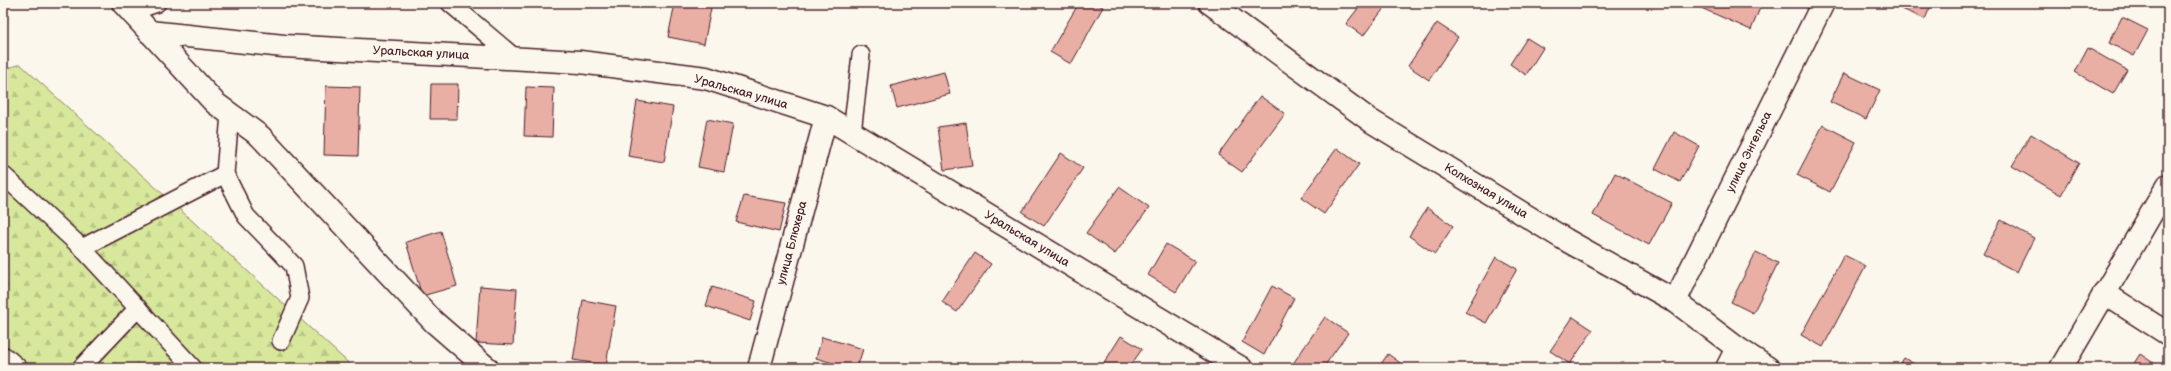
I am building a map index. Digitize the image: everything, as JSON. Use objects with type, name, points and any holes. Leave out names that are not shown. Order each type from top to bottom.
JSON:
[{"type":"street","name":"Колхозная улица","points":[[1210,3],[1371,121],[1566,240],[1675,301],[1737,348],[1768,368]]},
{"type":"street","name":"улица Энгельса","points":[[1675,301],[1823,3]]},
{"type":"street","points":[[127,8],[215,103],[260,136],[434,322],[487,368]]},
{"type":"street","name":"Уральская улица","points":[[149,32],[284,46],[580,62],[706,78],[826,117],[1241,368]]},
{"type":"street","name":"улица Блюхера","points":[[759,368],[826,117]]},
{"type":"street","points":[[2061,368],[2168,185]]},
{"type":"street","points":[[2104,293],[2168,334]]},
{"type":"street","points":[[1727,368],[1737,348]]},
{"type":"street","points":[[3,358],[15,368]]},
{"type":"lane","points":[[127,8],[157,3]]},
{"type":"lane","points":[[450,3],[515,58]]},
{"type":"lane","points":[[852,133],[861,55]]},
{"type":"lane","points":[[230,114],[225,174],[246,216],[294,266],[300,298],[281,341]]},
{"type":"lane","points":[[82,248],[225,174]]},
{"type":"lane","points":[[3,175],[82,248],[193,368]]},
{"type":"lane","points":[[81,368],[138,308]]},
{"type":"green space","points":[[20,64],[354,368],[3,368],[3,70]]},
{"type":"building","points":[[675,3],[712,3],[704,44],[668,37]]},
{"type":"building","points":[[1079,3],[1096,3],[1103,7],[1071,64],[1050,52]]},
{"type":"building","points":[[1362,3],[1388,3],[1363,36],[1346,24]]},
{"type":"building","points":[[1700,3],[1762,3],[1751,30],[1699,7]]},
{"type":"building","points":[[1888,3],[1932,3],[1925,19]]},
{"type":"building","points":[[2122,17],[2148,30],[2134,56],[2109,43]]},
{"type":"building","points":[[1437,23],[1458,37],[1429,80],[1408,66]]},
{"type":"building","points":[[1527,38],[1543,48],[1526,75],[1510,64]]},
{"type":"building","points":[[2088,48],[2127,70],[2113,94],[2075,72]]},
{"type":"building","points":[[944,72],[950,94],[897,108],[891,86]]},
{"type":"building","points":[[1844,73],[1880,90],[1866,119],[1830,102]]},
{"type":"building","points":[[431,84],[458,84],[457,119],[430,119]]},
{"type":"building","points":[[326,86],[360,87],[358,156],[324,155]]},
{"type":"building","points":[[526,87],[554,88],[552,137],[524,136]]},
{"type":"building","points":[[1260,96],[1285,114],[1242,172],[1218,155]]},
{"type":"building","points":[[637,101],[673,107],[664,162],[628,156]]},
{"type":"building","points":[[707,119],[733,124],[724,172],[698,167]]},
{"type":"building","points":[[966,123],[972,166],[944,170],[938,127]]},
{"type":"building","points":[[1823,125],[1856,142],[1830,192],[1797,175]]},
{"type":"building","points":[[1674,132],[1699,146],[1680,182],[1655,169]]},
{"type":"building","points":[[2031,134],[2079,163],[2061,195],[2012,166]]},
{"type":"building","points":[[1337,148],[1359,164],[1324,214],[1301,198]]},
{"type":"building","points":[[1061,153],[1083,168],[1044,226],[1022,212]]},
{"type":"building","points":[[1615,173],[1672,203],[1649,245],[1593,215]]},
{"type":"building","points":[[1119,187],[1149,208],[1115,254],[1086,233]]},
{"type":"building","points":[[744,196],[786,203],[779,232],[736,222]]},
{"type":"building","points":[[1427,208],[1453,226],[1435,254],[1409,236]]},
{"type":"building","points":[[2001,220],[2034,238],[2017,272],[1983,254]]},
{"type":"building","points":[[441,231],[457,286],[422,296],[406,242]]},
{"type":"building","points":[[1166,244],[1195,261],[1176,292],[1148,275]]},
{"type":"building","points":[[1756,252],[1778,263],[1753,313],[1731,302]]},
{"type":"building","points":[[975,253],[991,264],[957,312],[942,302]]},
{"type":"building","points":[[1844,255],[1866,266],[1823,347],[1801,335]]},
{"type":"building","points":[[1496,257],[1517,269],[1486,323],[1465,312]]},
{"type":"building","points":[[480,286],[517,289],[513,345],[476,343]]},
{"type":"building","points":[[1272,286],[1294,298],[1264,355],[1242,342]]},
{"type":"building","points":[[712,287],[756,301],[750,321],[706,306]]},
{"type":"building","points":[[583,300],[616,306],[606,365],[573,360]]},
{"type":"building","points":[[1325,317],[1348,333],[1323,368],[1290,368]]},
{"type":"building","points":[[1573,317],[1593,330],[1570,364],[1550,351]]},
{"type":"building","points":[[1121,336],[1142,349],[1129,368],[1101,368]]},
{"type":"building","points":[[822,337],[863,349],[857,368],[849,368],[816,358]]},
{"type":"building","points":[[1388,354],[1407,368],[1378,368]]},
{"type":"building","points":[[2140,354],[2161,368],[2131,368]]},
{"type":"building","points":[[1904,358],[1921,368],[1898,368]]}]
